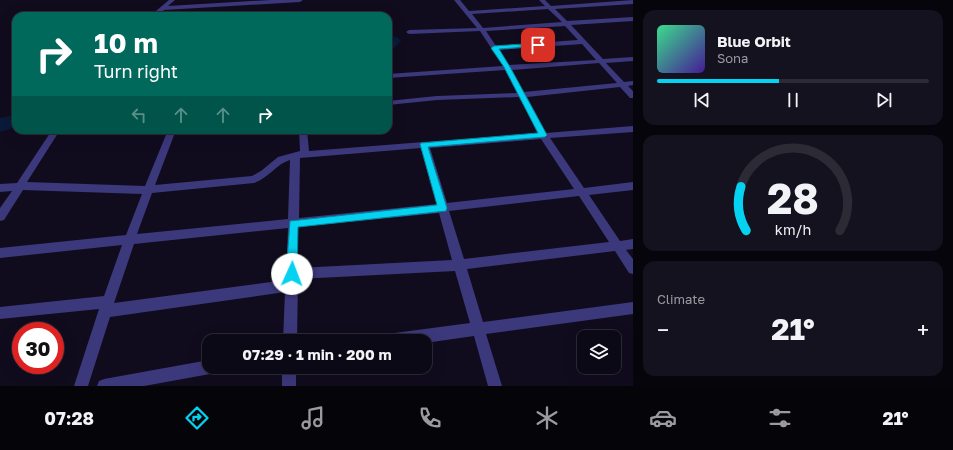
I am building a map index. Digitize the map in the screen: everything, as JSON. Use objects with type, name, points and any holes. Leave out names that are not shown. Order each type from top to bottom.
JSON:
[{"type":"street","points":[[158,12],[172,0]]},
{"type":"street","points":[[162,8],[300,0]]},
{"type":"street","points":[[457,0],[481,29],[507,67],[543,135],[633,269]]},
{"type":"street","points":[[542,0],[633,96]]},
{"type":"street","points":[[468,13],[550,8],[621,1],[633,2]]},
{"type":"street","points":[[621,1],[633,10]]},
{"type":"street","points":[[409,32],[442,32],[633,19]]},
{"type":"street","points":[[494,48],[582,42]]},
{"type":"street","points":[[392,76],[633,59]]},
{"type":"street","points":[[392,103],[437,98],[522,95],[633,83]]},
{"type":"street","points":[[0,188],[21,186],[147,190],[254,179],[264,174],[281,160],[300,155],[424,144],[633,129]]},
{"type":"street","points":[[0,217],[54,134]]},
{"type":"street","points":[[81,386],[106,306],[147,190],[170,134]]},
{"type":"street","points":[[290,334],[294,224],[303,134]]},
{"type":"street","points":[[424,144],[495,386]]},
{"type":"street","points":[[0,253],[294,224],[633,186]]},
{"type":"street","points":[[0,312],[106,306],[291,279],[459,265],[633,244]]},
{"type":"street","points":[[432,336],[633,308]]},
{"type":"street","points":[[104,386],[202,368]]},
{"type":"street","points":[[289,374],[289,386]]},
{"type":"waterway","points":[[0,125],[12,122]]},
{"type":"route","points":[[292,274],[294,224],[443,208],[424,144],[543,135],[507,67],[494,48],[538,45]]}]
